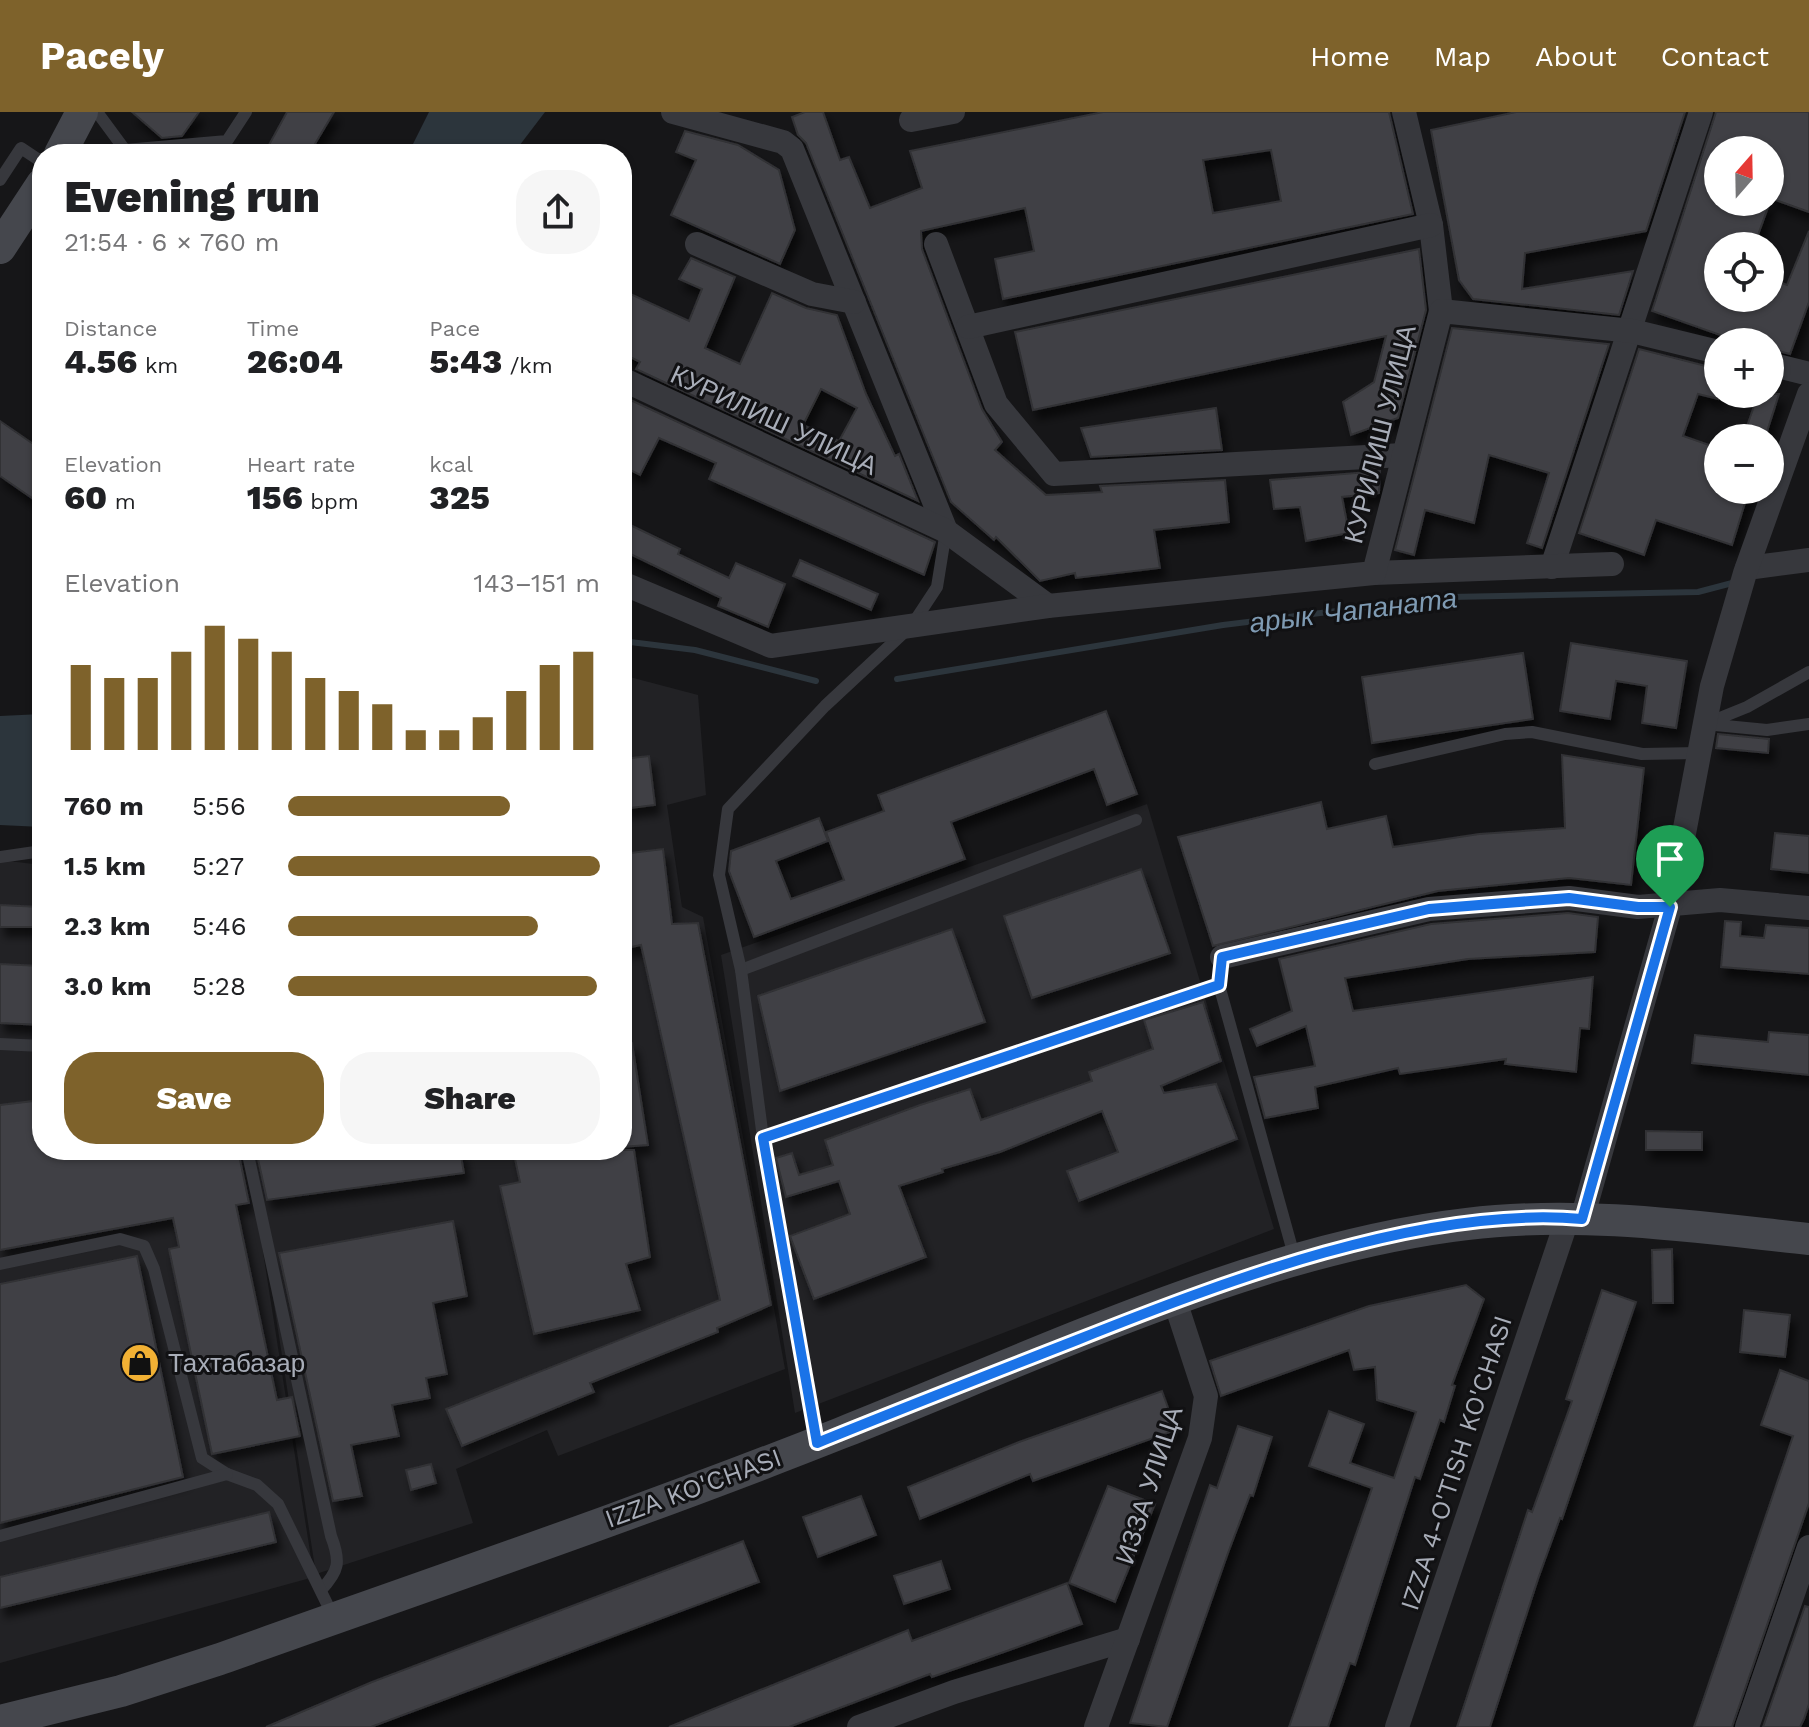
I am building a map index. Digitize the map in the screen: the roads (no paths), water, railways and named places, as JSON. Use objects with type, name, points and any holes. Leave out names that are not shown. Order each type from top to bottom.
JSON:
[{"type":"main road","points":[[70,144],[99,114]]},
{"type":"main road","points":[[0,248],[32,199]]},
{"type":"main road","name":"IZZA KO'CHASI","points":[[0,1721],[121,1691],[328,1604],[817,1443],[1175,1301],[1295,1262],[1429,1229],[1575,1218],[1809,1239]]},
{"type":"street","name":"КУРИЛИШ УЛИЦА","points":[[673,112],[783,142],[792,149],[946,531]]},
{"type":"street","points":[[911,120],[953,112]]},
{"type":"street","points":[[1404,112],[1431,225],[1441,311]]},
{"type":"street","points":[[1552,567],[1632,331],[1701,112]]},
{"type":"street","points":[[968,327],[1431,225]]},
{"type":"street","points":[[697,244],[812,294],[854,302]]},
{"type":"street","points":[[936,244],[996,404],[1054,474],[1403,455]]},
{"type":"street","name":"КУРИЛИШ УЛИЦА","points":[[632,587],[771,646],[1048,606],[1374,573],[1441,311],[1632,331],[1704,349]]},
{"type":"street","points":[[1784,368],[1809,374]]},
{"type":"street","name":"КУРИЛИШ УЛИЦА","points":[[632,384],[946,531],[1048,606]]},
{"type":"street","name":"IZZA 4-O'TISH KO'CHASI","points":[[1397,1727],[1575,1218],[1670,907],[1712,686],[1735,605],[1809,394]]},
{"type":"street","points":[[1746,570],[1809,560]]},
{"type":"street","points":[[1374,573],[1612,564]]},
{"type":"street","points":[[1222,957],[1429,909],[1569,898],[1638,907],[1670,907],[1720,900],[1809,908]]},
{"type":"street","name":"ИЗЗА УЛИЦА","points":[[1096,1727],[1200,1438],[1206,1396],[1175,1301]]},
{"type":"street","points":[[1747,1727],[1809,1547]]},
{"type":"street","points":[[859,1727],[891,1721],[954,1692],[1128,1639]]},
{"type":"lane","points":[[200,144],[227,141],[246,112]]},
{"type":"lane","points":[[99,114],[121,144]]},
{"type":"lane","points":[[0,180],[21,148],[32,155]]},
{"type":"lane","points":[[817,1443],[763,1138],[741,970],[719,875],[728,809],[825,706],[912,625],[937,587],[946,531]]},
{"type":"lane","points":[[1702,740],[1747,707],[1809,672]]},
{"type":"lane","points":[[1375,764],[1505,734],[1532,732],[1642,754],[1702,740],[1809,724]]},
{"type":"lane","points":[[741,970],[1136,820]]},
{"type":"lane","points":[[0,857],[32,852]]},
{"type":"lane","points":[[1222,957],[1219,985],[1295,1262]]},
{"type":"lane","points":[[763,1138],[1219,985]]},
{"type":"lane","points":[[0,1044],[32,1046]]},
{"type":"lane","points":[[249,1160],[331,1536],[339,1558],[328,1604]]},
{"type":"lane","points":[[0,1264],[120,1239],[144,1246],[154,1269],[202,1458],[227,1474],[257,1485],[278,1504],[328,1604]]},
{"type":"lane","points":[[0,1536],[227,1474]]},
{"type":"waterway","name":"арык Чапаната","points":[[897,679],[1223,625],[1450,597],[1698,592],[1736,582]]},
{"type":"waterway","name":"арык Чапаната","points":[[632,642],[695,650],[816,681]]},
{"type":"place","name":"Тахтабазар","points":[[140,1363]]}]
